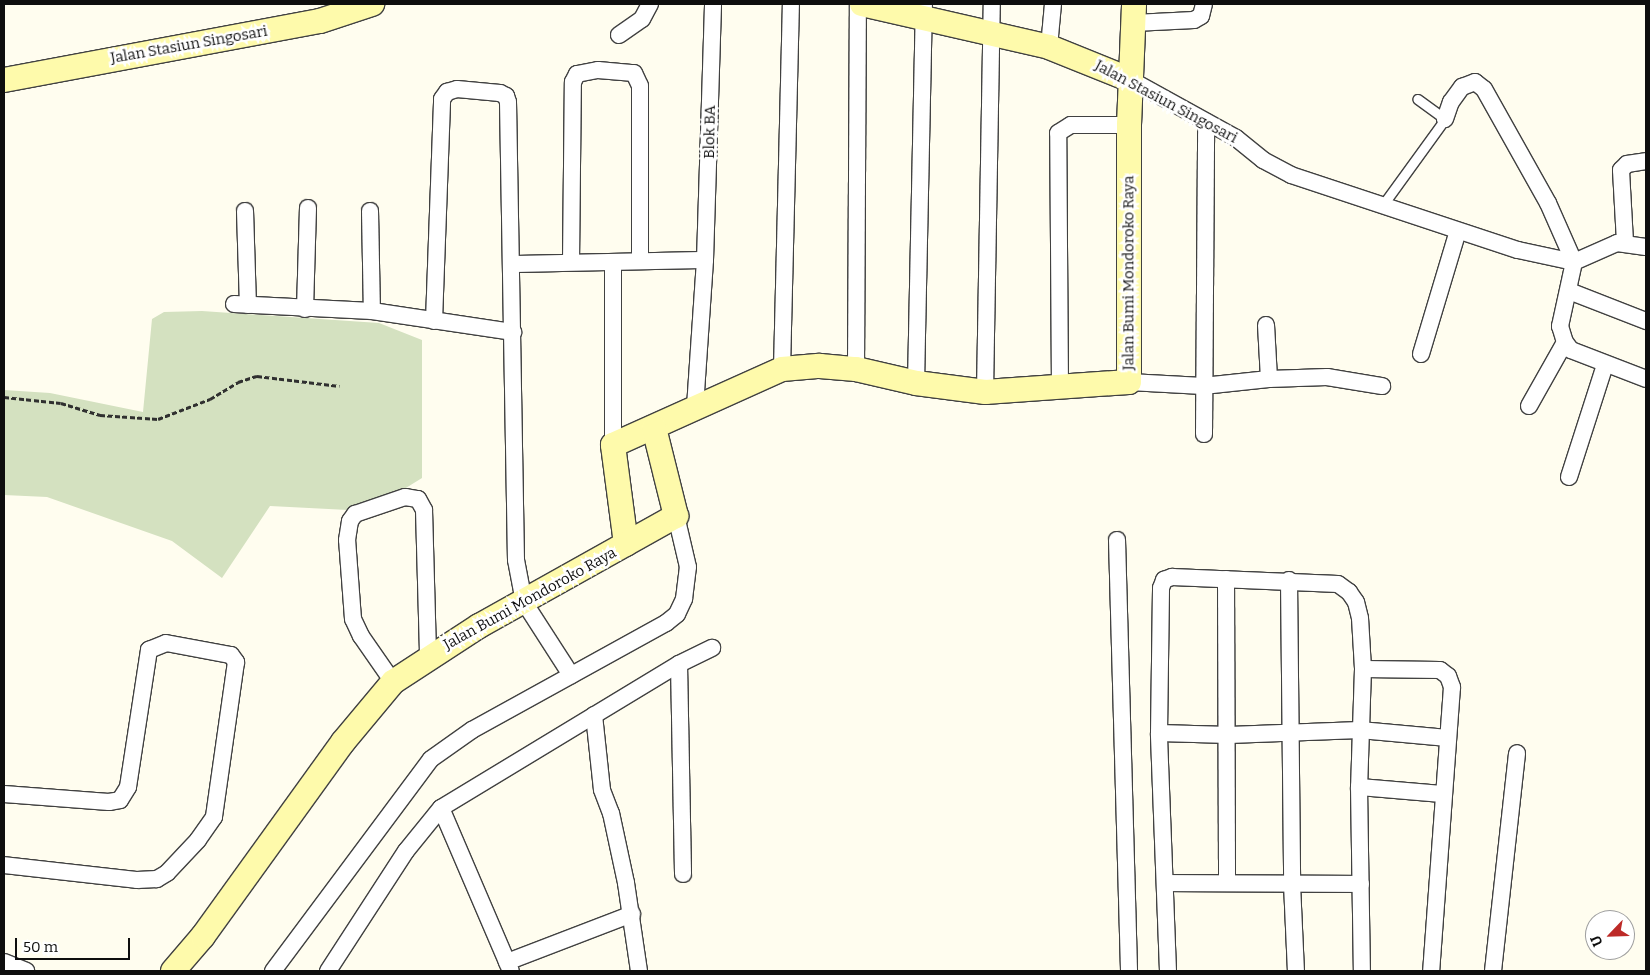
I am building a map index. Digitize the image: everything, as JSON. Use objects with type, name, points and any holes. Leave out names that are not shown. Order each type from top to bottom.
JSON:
[{"type":"street","name":"Jalan Stasiun Singosari","points":[[4,80],[320,21],[372,4]]},
{"type":"street","points":[[620,35],[642,19],[650,4]]},
{"type":"street","name":"Blok BA","points":[[695,407],[706,260],[713,4]]},
{"type":"street","points":[[782,369],[791,4]]},
{"type":"street","points":[[856,369],[858,4]]},
{"type":"street","name":"Jalan Stasiun Singosari","points":[[862,4],[924,11],[992,32],[1050,47],[1131,80],[1240,140],[1276,168],[1382,206],[1537,256],[1574,262]]},
{"type":"street","points":[[985,392],[992,4]]},
{"type":"street","points":[[1050,47],[1053,4]]},
{"type":"street","points":[[1134,13],[1191,20],[1201,16],[1204,4]]},
{"type":"street","points":[[916,383],[924,11]]},
{"type":"street","name":"Jalan Bumi Mondoroko Raya","points":[[173,971],[203,936],[342,742],[393,682],[428,656],[626,544],[613,445],[782,369],[820,366],[856,369],[916,383],[985,392],[1129,382],[1129,125],[1134,13]]},
{"type":"street","points":[[571,262],[573,82],[577,74],[598,70],[634,73],[640,86],[640,260]]},
{"type":"street","points":[[1445,119],[1451,102],[1462,87],[1475,82],[1484,89],[1548,203],[1574,262],[1569,292],[1560,326],[1565,342],[1571,350],[1605,365],[1646,379]]},
{"type":"street","points":[[434,322],[441,105],[450,90],[494,92],[508,98],[516,560],[524,602],[571,675]]},
{"type":"street","points":[[1204,434],[1206,122]]},
{"type":"street","points":[[1060,388],[1058,133],[1071,125],[1129,125]]},
{"type":"street","points":[[1625,242],[1621,170],[1633,162],[1646,161]]},
{"type":"street","points":[[305,309],[308,208]]},
{"type":"street","points":[[245,211],[241,305],[372,311],[434,322],[513,332]]},
{"type":"street","points":[[370,211],[372,311]]},
{"type":"street","points":[[1421,354],[1458,231]]},
{"type":"street","points":[[1574,262],[1611,244],[1625,242],[1646,247]]},
{"type":"street","points":[[512,264],[706,260]]},
{"type":"street","points":[[613,262],[613,445]]},
{"type":"street","points":[[1569,292],[1646,321]]},
{"type":"street","points":[[1266,325],[1269,379]]},
{"type":"street","points":[[1529,406],[1565,342]]},
{"type":"street","points":[[1569,476],[1605,365]]},
{"type":"street","points":[[1129,382],[1203,386],[1269,379],[1327,377],[1382,386]]},
{"type":"street","points":[[273,971],[431,760],[472,730],[677,614],[684,598],[688,567],[654,428]]},
{"type":"street","points":[[393,682],[361,636],[353,619],[348,578],[348,534],[355,514],[405,497],[418,499],[424,510],[428,656]]},
{"type":"street","points":[[626,544],[676,516]]},
{"type":"street","points":[[1117,540],[1129,971]]},
{"type":"street","points":[[1168,971],[1160,732],[1162,584],[1172,577],[1289,580],[1338,584],[1349,592],[1360,618],[1363,670],[1358,787],[1362,971]]},
{"type":"street","points":[[1226,579],[1227,883]]},
{"type":"street","points":[[1289,580],[1293,731],[1292,884],[1296,971]]},
{"type":"street","points":[[4,794],[109,802],[120,800],[128,787],[149,650],[166,643],[231,655],[236,662],[214,817],[198,840],[167,873],[157,879],[136,880],[4,865]]},
{"type":"street","points":[[328,971],[406,852],[441,808],[679,664],[712,648]]},
{"type":"street","points":[[679,664],[683,874]]},
{"type":"street","points":[[1363,670],[1440,670],[1448,676],[1452,687],[1430,971]]},
{"type":"street","points":[[594,715],[602,790],[612,813],[632,914],[638,971]]},
{"type":"street","points":[[1160,732],[1228,734],[1360,730],[1448,738]]},
{"type":"street","points":[[1493,971],[1517,753]]},
{"type":"street","points":[[1358,787],[1443,794]]},
{"type":"street","points":[[441,808],[509,967],[632,914]]},
{"type":"street","points":[[1165,883],[1361,884]]},
{"type":"street","points":[[4,962],[26,971]]},
{"type":"lane","points":[[1382,206],[1445,119],[1417,99]]},
{"type":"path","points":[[4,397],[61,403],[100,415],[158,419],[210,399],[238,382],[257,376],[339,386]]},
{"type":"green space","points":[[202,311],[379,323],[422,340],[422,478],[388,499],[348,510],[270,506],[222,578],[172,541],[47,497],[4,495],[4,390],[50,393],[143,412],[152,319],[164,312]]}]
